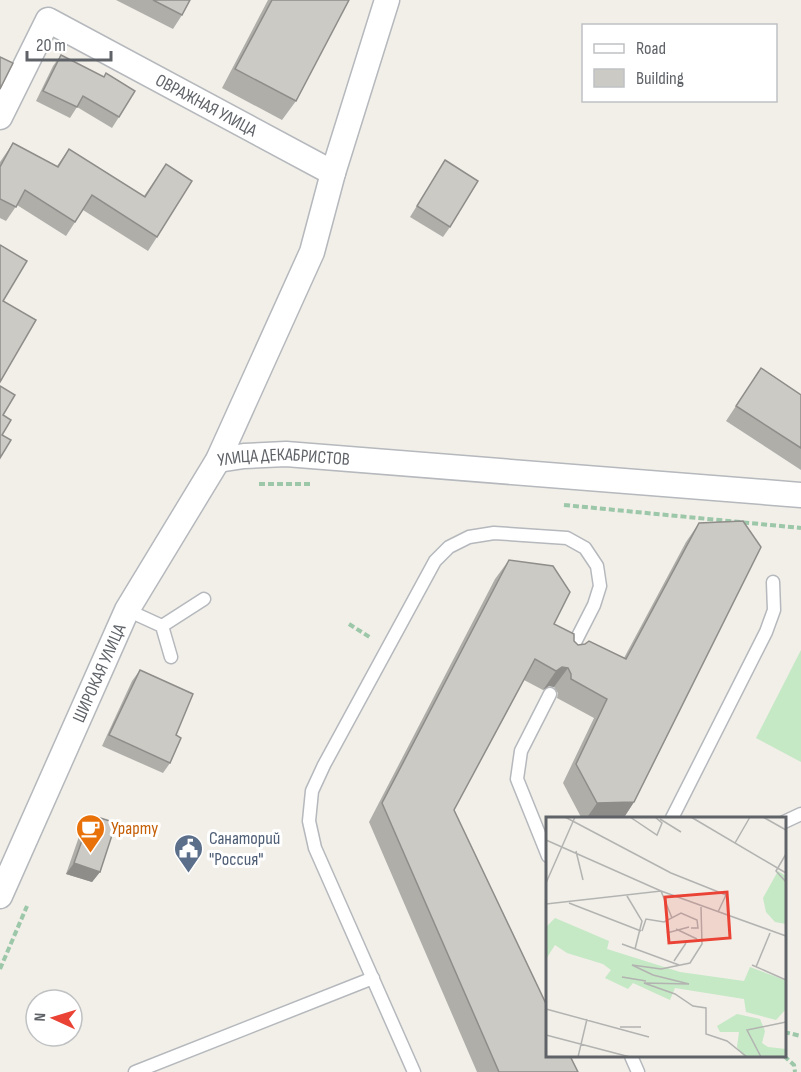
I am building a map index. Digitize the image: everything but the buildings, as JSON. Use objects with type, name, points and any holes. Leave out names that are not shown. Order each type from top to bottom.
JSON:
[{"type":"street","name":"УЛИЦА ДЕКАБРИСТОВ","points":[[218,460],[312,252],[333,172],[387,0]]},
{"type":"street","name":"ОВРАЖНАЯ УЛИЦА","points":[[0,117],[48,20],[333,172]]},
{"type":"street","name":"УЛИЦА ДЕКАБРИСТОВ","points":[[218,460],[286,454],[801,495]]},
{"type":"street","name":"ШИРОКАЯ УЛИЦА","points":[[0,896],[127,610],[218,460]]},
{"type":"lane","points":[[414,1072],[315,848],[309,821],[312,791],[435,561],[449,548],[469,537],[494,532],[567,538],[585,548],[597,566],[600,586],[594,605],[568,656]]},
{"type":"lane","points":[[673,817],[766,632],[774,610],[773,582]]},
{"type":"lane","points":[[162,626],[204,600]]},
{"type":"lane","points":[[127,610],[162,626],[171,657]]},
{"type":"lane","points":[[546,851],[518,779],[521,751],[550,694]]},
{"type":"lane","points":[[786,821],[801,814]]},
{"type":"lane","points":[[135,1072],[373,978]]},
{"type":"lane","points":[[631,1057],[638,1072]]},
{"type":"path","points":[[252,484],[322,485]]},
{"type":"path","points":[[555,504],[801,528]]},
{"type":"path","points":[[349,624],[387,648]]},
{"type":"path","points":[[0,969],[28,903]]},
{"type":"path","points":[[786,1032],[801,1036]]},
{"type":"path","points":[[785,1057],[794,1065],[795,1072]]},
{"type":"green space","points":[[801,650],[801,762],[756,738]]},
{"type":"place","name":"Урарту","points":[[90,854]]},
{"type":"place","name":"Санаторий \"Россия\"","points":[[188,874]]}]
